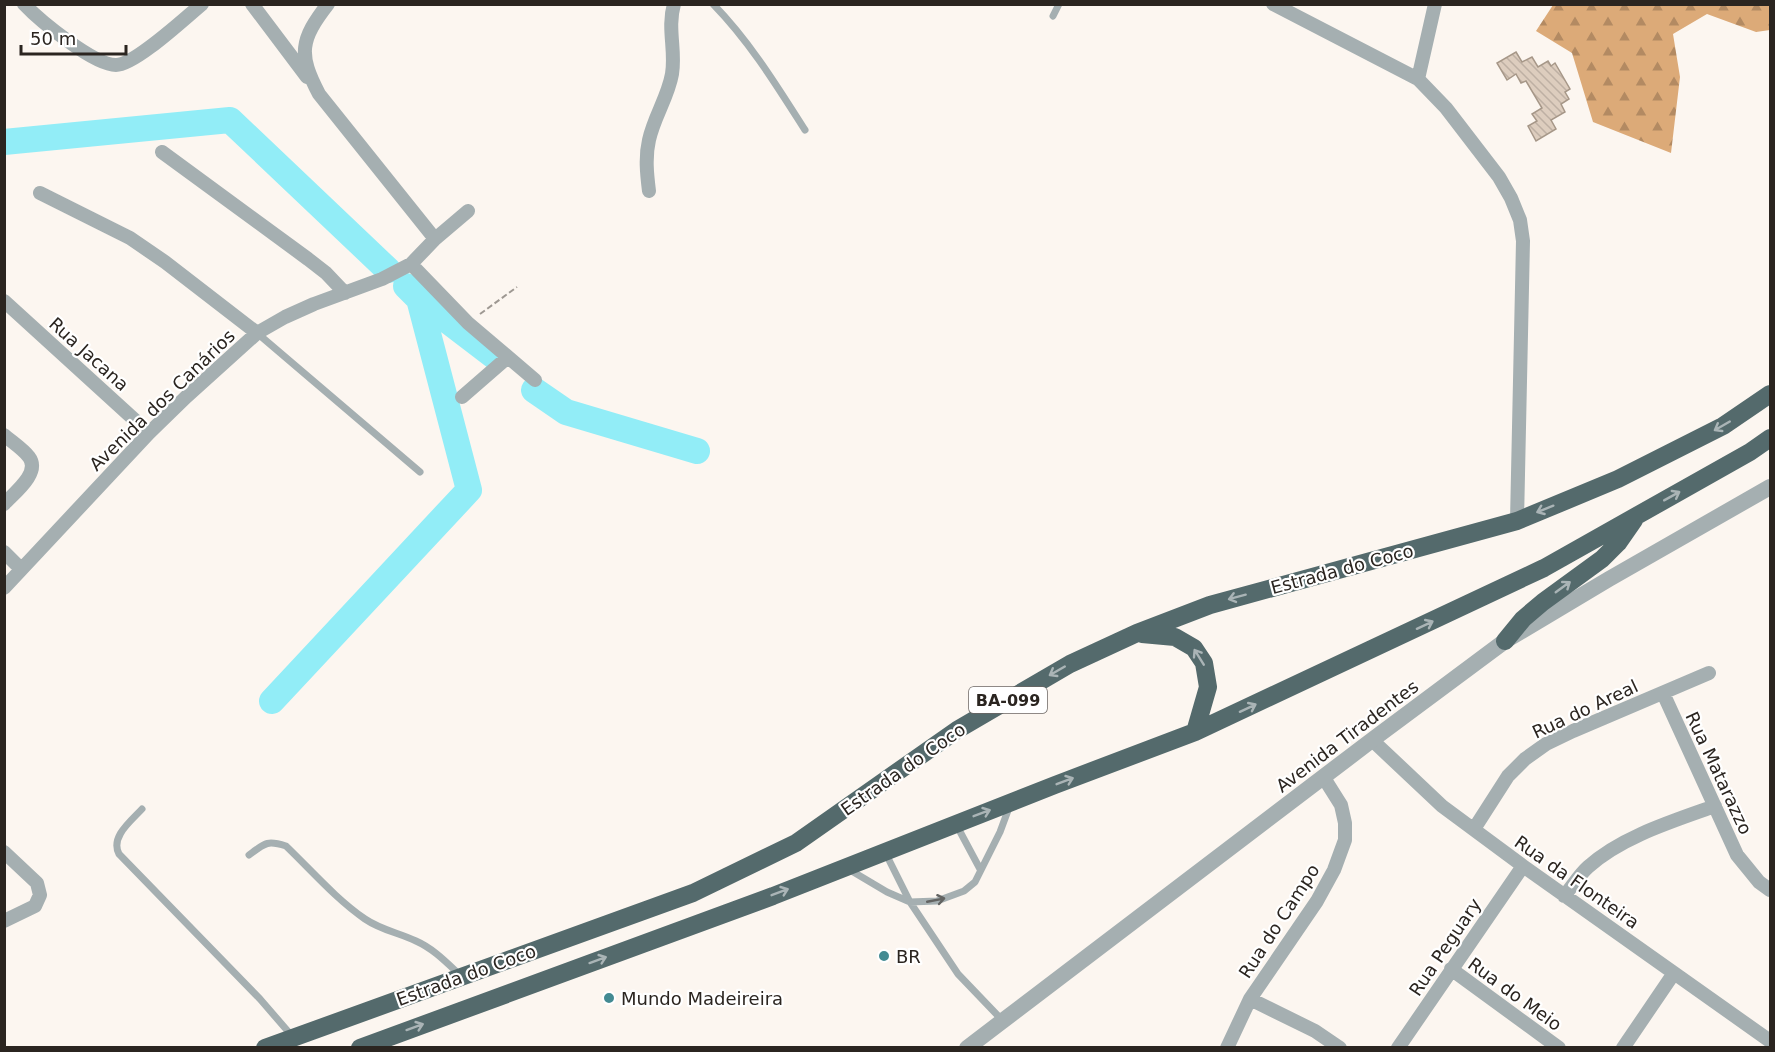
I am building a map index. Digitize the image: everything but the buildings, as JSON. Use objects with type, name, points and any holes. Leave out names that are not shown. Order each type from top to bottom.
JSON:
[{"type":"highway","name":"Estrada do Coco","points":[[265,1047],[693,893],[796,843],[957,730],[1070,663],[1137,633],[1210,605],[1517,521],[1639,468],[1722,426],[1770,394]]},
{"type":"highway","name":"Estrada do Coco","points":[[360,1047],[773,896],[1195,732],[1544,568],[1750,452],[1770,438]]},
{"type":"highway","points":[[1505,641],[1523,619],[1536,608],[1602,559],[1618,543],[1638,515]]},
{"type":"highway","points":[[1137,633],[1175,637],[1194,648],[1204,663],[1208,687],[1195,732]]},
{"type":"street","points":[[30,6],[84,52],[104,63],[117,66],[136,58],[202,4]]},
{"type":"street","points":[[252,4],[319,94],[435,239]]},
{"type":"street","points":[[319,94],[307,72],[304,53],[306,38],[328,4]]},
{"type":"street","points":[[649,191],[646,163],[649,140],[669,89],[673,72],[674,56],[670,33],[674,4]]},
{"type":"street","points":[[1274,4],[1418,79],[1473,141],[1511,198],[1520,220],[1523,241],[1517,521]]},
{"type":"street","points":[[1418,79],[1436,4]]},
{"type":"street","points":[[162,152],[308,259],[326,273],[345,293]]},
{"type":"street","points":[[40,192],[130,238],[257,333]]},
{"type":"street","name":"Avenida dos Canários","points":[[4,588],[149,433],[257,333],[285,317],[382,279],[411,264],[435,239],[468,211]]},
{"type":"street","points":[[411,264],[468,323],[535,380]]},
{"type":"street","name":"Rua Jacana","points":[[4,301],[149,433]]},
{"type":"street","points":[[462,397],[508,357]]},
{"type":"street","points":[[4,435],[30,458],[32,466],[28,477],[4,504]]},
{"type":"street","name":"Avenida Tiradentes","points":[[967,1047],[1505,641],[1628,567],[1770,487]]},
{"type":"street","points":[[4,552],[21,569]]},
{"type":"street","name":"Rua do Areal","points":[[1474,829],[1508,776],[1539,749],[1573,731],[1708,673]]},
{"type":"street","name":"Rua Matarazzo","points":[[1663,693],[1737,855],[1759,882],[1770,890]]},
{"type":"street","name":"Rua da Flonteira","points":[[1372,740],[1442,806],[1564,896],[1770,1041]]},
{"type":"street","name":"Rua do Campo","points":[[1227,1047],[1250,999],[1317,902],[1334,870],[1345,840],[1345,823],[1341,805],[1324,778]]},
{"type":"street","points":[[1564,896],[1586,868],[1604,854],[1659,826],[1714,806]]},
{"type":"street","points":[[4,852],[38,883],[40,895],[35,906],[4,921]]},
{"type":"street","name":"Rua Peguary","points":[[1398,1047],[1523,866]]},
{"type":"street","name":"Rua do Meio","points":[[1451,969],[1559,1047]]},
{"type":"street","points":[[1623,1047],[1674,973]]},
{"type":"street","points":[[1250,999],[1314,1031],[1340,1047]]},
{"type":"lane","points":[[713,4],[728,19],[773,79],[805,130]]},
{"type":"lane","points":[[1053,16],[1059,4]]},
{"type":"lane","points":[[257,333],[420,472]]},
{"type":"lane","points":[[845,867],[887,892],[910,902],[937,901],[964,891],[975,882],[1000,832],[1011,802]]},
{"type":"lane","points":[[142,809],[119,835],[116,842],[119,854],[260,999],[293,1038]]},
{"type":"lane","points":[[956,824],[980,869]]},
{"type":"lane","points":[[249,855],[265,843],[274,842],[286,846],[358,915],[391,933],[416,941],[433,950],[461,976]]},
{"type":"lane","points":[[885,852],[910,902],[958,974],[1002,1020]]},
{"type":"path","points":[[468,323],[517,287]]},
{"type":"green space","points":[[1553,5],[1770,5],[1770,30],[1756,32],[1707,14],[1673,34],[1680,77],[1671,153],[1593,122],[1572,53],[1536,31]]},
{"type":"waterway","points":[[4,142],[230,120],[388,270]]},
{"type":"waterway","points":[[272,701],[469,490],[419,299],[406,286]]},
{"type":"waterway","points":[[419,299],[495,357]]},
{"type":"waterway","points":[[534,390],[566,412],[697,451]]},
{"type":"place","name":"BR","points":[[884,956]]},
{"type":"place","name":"Mundo Madeireira","points":[[609,998]]}]
